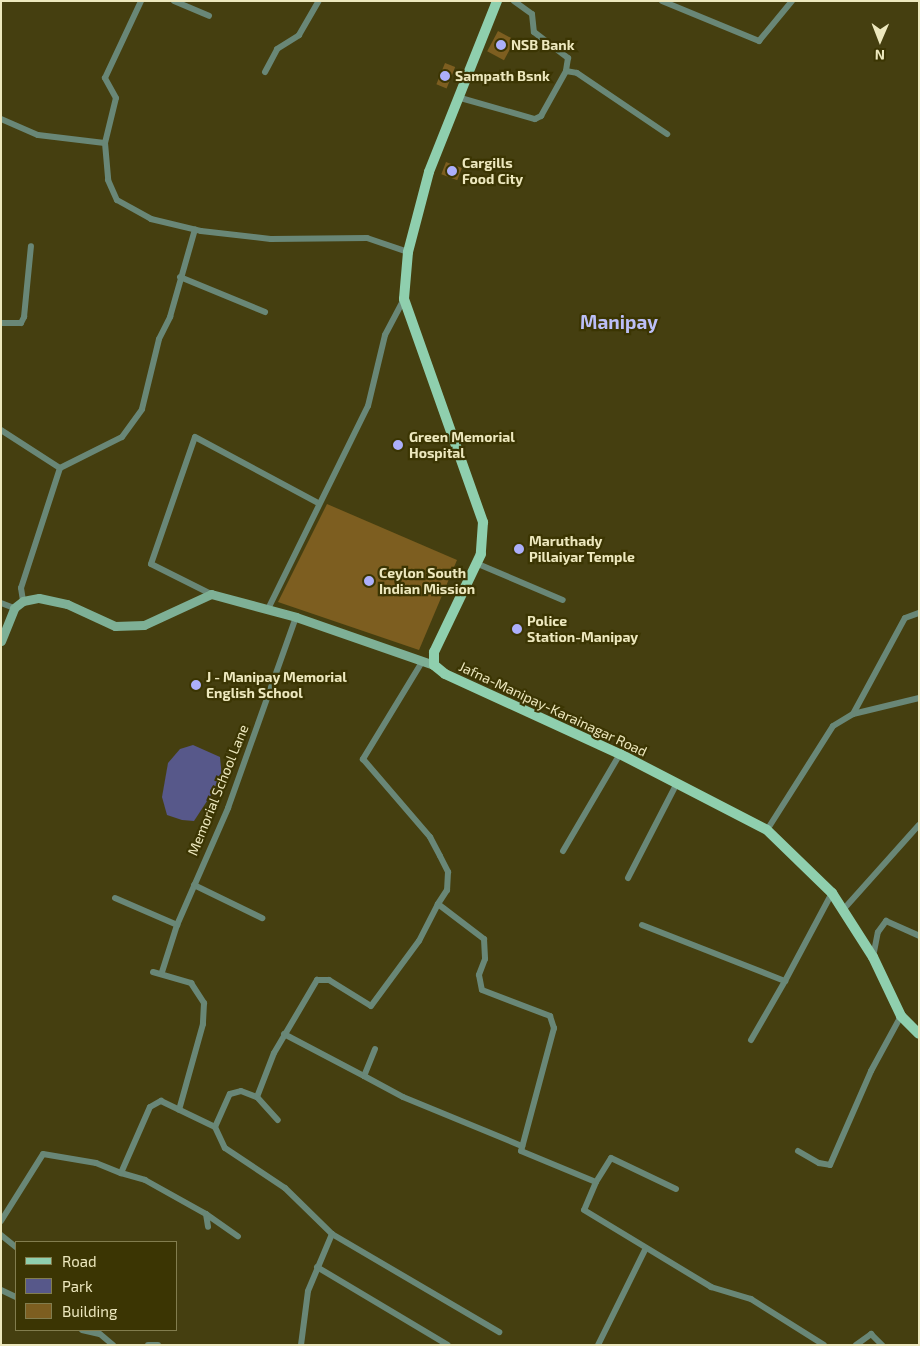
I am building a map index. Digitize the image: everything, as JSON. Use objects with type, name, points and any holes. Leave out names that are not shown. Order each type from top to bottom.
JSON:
[{"type":"main road","points":[[434,665],[434,652],[478,564],[483,522],[404,299],[408,252],[429,172],[456,97],[497,1]]},
{"type":"main road","name":"Jafna-Manipay-Karainagar Road","points":[[434,665],[485,694],[620,754],[767,830],[832,893],[842,912],[872,957],[901,1016],[919,1034]]},
{"type":"street","points":[[142,1],[105,78],[116,98],[105,143],[108,180],[117,200],[151,219],[195,229],[271,239],[348,236],[408,252]]},
{"type":"street","points":[[174,1],[209,16]]},
{"type":"street","points":[[265,72],[277,49],[299,35],[319,1]]},
{"type":"street","points":[[456,97],[535,119],[541,116],[566,71],[568,58],[534,32],[532,14],[514,1]]},
{"type":"street","points":[[662,1],[759,41],[792,1]]},
{"type":"street","points":[[566,71],[577,73],[667,134]]},
{"type":"street","points":[[1,119],[38,135],[105,143]]},
{"type":"street","points":[[23,602],[21,588],[60,468],[122,437],[142,409],[195,229]]},
{"type":"street","points":[[1,323],[21,323],[24,317],[31,246]]},
{"type":"street","points":[[180,277],[265,312]]},
{"type":"street","points":[[268,609],[318,503],[368,406],[385,335],[404,299]]},
{"type":"street","points":[[1,430],[60,468]]},
{"type":"street","points":[[318,503],[195,437],[151,564],[210,594],[296,617],[434,665]]},
{"type":"street","points":[[478,564],[563,600]]},
{"type":"street","points":[[1,641],[14,608],[23,602],[39,598],[67,604],[115,626],[144,625],[210,594]]},
{"type":"street","points":[[1,603],[14,608]]},
{"type":"street","points":[[853,714],[905,618],[919,613]]},
{"type":"street","name":"Memorial School Lane","points":[[162,972],[177,925],[228,808],[296,617]]},
{"type":"street","points":[[257,1098],[284,1034],[306,994],[321,977],[371,1006],[420,941],[447,890],[448,872],[430,837],[363,760],[422,662]]},
{"type":"street","points":[[767,830],[833,726],[853,714],[919,698]]},
{"type":"street","points":[[563,851],[620,754]]},
{"type":"street","points":[[628,878],[677,783]]},
{"type":"street","points":[[842,912],[919,825]]},
{"type":"street","points":[[194,885],[262,918]]},
{"type":"street","points":[[751,1040],[832,893]]},
{"type":"street","points":[[115,898],[177,925]]},
{"type":"street","points":[[438,904],[484,939],[486,959],[479,975],[482,990],[537,1008],[550,1016],[554,1028],[521,1151],[596,1182]]},
{"type":"street","points":[[872,957],[878,932],[886,921],[919,936]]},
{"type":"street","points":[[642,925],[785,981]]},
{"type":"street","points":[[153,972],[162,972],[191,983],[204,1003],[203,1024],[179,1110]]},
{"type":"street","points":[[798,1150],[819,1163],[830,1165],[871,1071],[901,1016]]},
{"type":"street","points":[[284,1034],[403,1097],[522,1146]]},
{"type":"street","points":[[364,1076],[376,1050]]},
{"type":"street","points":[[215,1126],[230,1094],[241,1091],[257,1098],[278,1120]]},
{"type":"street","points":[[121,1174],[150,1107],[161,1101],[215,1126],[225,1148],[285,1188],[332,1234],[499,1332]]},
{"type":"street","points":[[1,1221],[43,1154],[96,1163],[121,1174],[145,1180],[206,1214],[238,1236]]},
{"type":"street","points":[[676,1189],[611,1158],[596,1182],[584,1210],[711,1286],[751,1299],[824,1345]]},
{"type":"street","points":[[206,1214],[208,1227]]},
{"type":"street","points":[[301,1345],[308,1291],[332,1234]]},
{"type":"street","points":[[1,1236],[15,1246]]},
{"type":"street","points":[[598,1345],[646,1248]]},
{"type":"street","points":[[317,1267],[448,1345]]},
{"type":"street","points":[[1,1290],[15,1297]]},
{"type":"street","points":[[86,1331],[100,1334],[113,1345]]},
{"type":"street","points":[[856,1345],[871,1334],[882,1345]]},
{"type":"street","points":[[148,1345],[158,1345]]},
{"type":"green space","points":[[193,745],[220,757],[222,778],[194,821],[182,820],[167,815],[162,797],[168,763],[180,749]]},
{"type":"building","name":"NSB Bank","points":[[498,31],[515,40],[504,60],[487,51]]},
{"type":"building","name":"Sampath Bsnk","points":[[445,63],[455,67],[447,88],[436,84]]},
{"type":"building","name":"Cargills Food City","points":[[446,162],[462,168],[457,180],[441,174]]},
{"type":"building","name":"Ceylon South Indian Mission","points":[[327,504],[457,560],[419,650],[278,602]]},
{"type":"place","name":"NSB Bank","points":[[501,45]]},
{"type":"place","name":"Sampath Bsnk","points":[[445,76]]},
{"type":"place","name":"Cargills Food City","points":[[452,171]]},
{"type":"place","name":"Green Memorial Hospital","points":[[398,445]]},
{"type":"place","name":"Maruthady Pillaiyar Temple","points":[[519,549]]},
{"type":"place","name":"Ceylon South Indian Mission","points":[[369,581]]},
{"type":"place","name":"Police Station-Manipay","points":[[517,629]]},
{"type":"place","name":"J - Manipay Memorial English School","points":[[196,685]]},
{"type":"district","name":"Manipay","points":[[619,322]]}]
